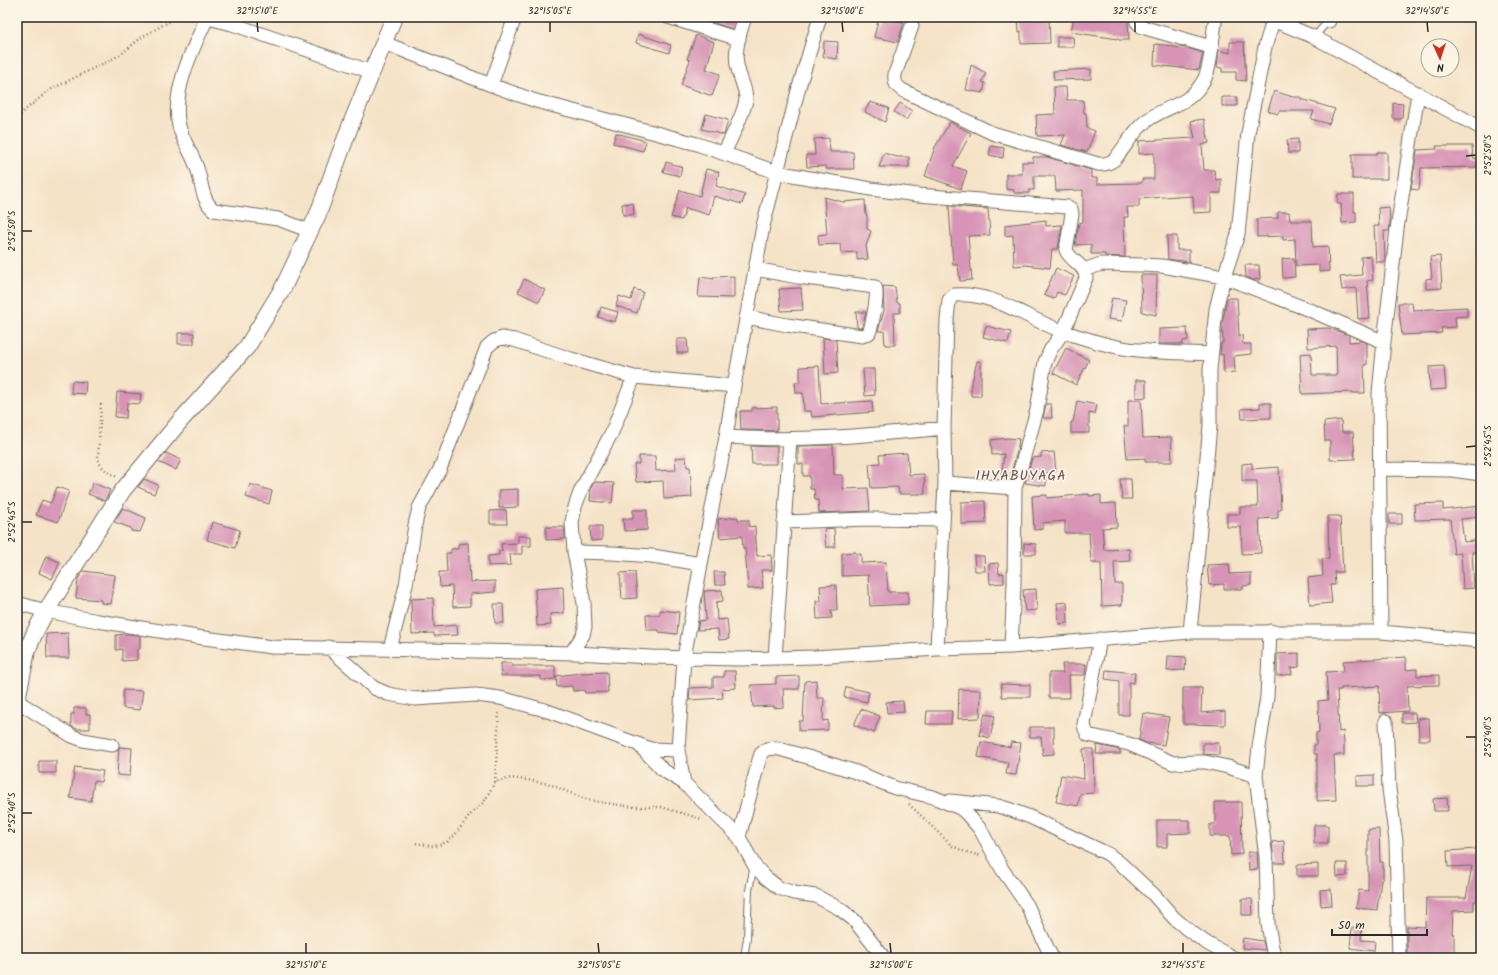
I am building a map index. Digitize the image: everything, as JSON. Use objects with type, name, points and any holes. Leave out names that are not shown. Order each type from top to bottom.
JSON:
[{"type":"street","points":[[310,231],[278,219],[214,210],[207,203],[198,169],[182,134],[178,112],[184,72],[193,48],[206,17],[233,21],[372,72]]},
{"type":"street","points":[[491,85],[515,17]]},
{"type":"street","points":[[668,17],[739,39]]},
{"type":"street","points":[[724,153],[745,106],[745,88],[736,62],[739,39],[745,17]]},
{"type":"street","points":[[684,783],[678,750],[684,658],[700,564],[726,437],[763,226],[799,87],[820,17]]},
{"type":"street","points":[[1136,17],[1142,27],[1211,47]]},
{"type":"street","points":[[912,26],[895,74],[894,81],[902,90],[992,133],[1098,164],[1110,163],[1116,159],[1143,124],[1151,118],[1188,100],[1204,80],[1209,66],[1216,17]]},
{"type":"street","points":[[112,745],[83,740],[72,736],[17,700],[27,651],[46,611],[128,484],[181,420],[247,347],[283,288],[310,231],[332,178],[349,129],[384,43],[392,18]]},
{"type":"street","points":[[1190,632],[1210,426],[1211,354],[1216,309],[1238,234],[1248,133],[1269,19],[1314,37],[1481,128]]},
{"type":"street","points":[[384,43],[536,101],[659,133],[724,153],[776,172],[871,189],[918,195],[1068,207],[1071,209],[1072,214],[1066,250],[1084,270],[1086,278],[1064,332],[1051,349],[1045,362],[1037,410],[1015,488],[1014,585],[1011,647]]},
{"type":"street","points":[[1381,632],[1379,393],[1397,229],[1418,93]]},
{"type":"street","points":[[1084,270],[1101,264],[1162,266],[1224,278],[1312,310],[1384,342]]},
{"type":"street","points":[[746,317],[786,325],[862,336],[869,333],[871,328],[877,294],[875,287],[813,279],[755,269]]},
{"type":"street","points":[[937,650],[945,483],[944,428],[947,320],[949,300],[954,295],[963,294],[981,297],[1003,304],[1064,332],[1106,345],[1137,350],[1211,354]]},
{"type":"street","points":[[390,649],[406,585],[419,508],[440,469],[488,347],[494,342],[502,338],[514,340],[571,359],[634,377],[734,386]]},
{"type":"street","points":[[571,653],[583,635],[585,627],[584,603],[574,552],[572,522],[575,507],[584,484],[614,426],[634,377]]},
{"type":"street","points":[[726,437],[790,439],[868,435],[944,428]]},
{"type":"street","points":[[775,658],[790,439]]},
{"type":"street","points":[[1380,470],[1452,470],[1481,474]]},
{"type":"street","points":[[945,483],[1015,488]]},
{"type":"street","points":[[784,522],[868,519],[943,520]]},
{"type":"street","points":[[574,552],[652,556],[700,564]]},
{"type":"street","points":[[17,603],[46,611],[98,621],[272,647],[571,653],[684,658],[775,658],[1011,647],[1190,632],[1381,632],[1481,640]]},
{"type":"street","points":[[1270,631],[1267,697],[1256,776],[1266,858],[1268,924],[1275,958]]},
{"type":"street","points":[[1100,639],[1084,724],[1088,735],[1129,744],[1173,763],[1205,762],[1235,768],[1256,776]]},
{"type":"street","points":[[328,647],[374,688],[388,694],[415,699],[476,695],[500,698],[545,710],[640,746],[651,749],[678,750]]},
{"type":"street","points":[[1386,721],[1389,789],[1396,841],[1399,958]]},
{"type":"street","points":[[640,746],[663,770],[684,783],[739,837],[754,865],[765,878],[779,888],[816,896],[840,909],[854,920],[884,958]]},
{"type":"street","points":[[739,837],[759,760],[761,754],[767,749],[776,748],[811,758],[856,772],[895,788],[944,801],[960,808],[980,829],[1002,869],[1027,905],[1052,958]]},
{"type":"street","points":[[944,801],[985,804],[1011,810],[1030,817],[1108,854],[1154,895],[1174,918],[1187,929],[1208,944],[1234,958]]},
{"type":"lane","points":[[1314,37],[1330,18]]},
{"type":"lane","points":[[744,958],[747,938],[749,890],[754,865]]},
{"type":"path","points":[[17,117],[48,91],[120,55],[142,38],[177,17]]},
{"type":"path","points":[[101,404],[99,464],[104,470],[128,484]]},
{"type":"path","points":[[416,843],[431,846],[440,845],[447,842],[454,836],[471,814],[484,802],[495,782],[500,698]]},
{"type":"path","points":[[495,782],[511,778],[527,780],[549,784],[585,799],[599,802],[633,807],[661,807],[694,818],[722,821]]},
{"type":"path","points":[[895,788],[922,818],[951,845],[962,851],[982,856],[1002,869]]},
{"type":"building","points":[[713,17],[737,17],[733,29],[711,22]]},
{"type":"building","points":[[879,17],[904,22],[898,42],[874,37]]},
{"type":"building","points":[[1018,17],[1049,17],[1050,43],[1021,44],[1021,31],[1019,32]]},
{"type":"building","points":[[1074,17],[1123,17],[1121,20],[1128,20],[1129,40],[1119,40],[1071,32]]},
{"type":"building","points":[[638,34],[671,45],[669,53],[636,43]]},
{"type":"building","points":[[696,35],[714,42],[706,69],[720,74],[712,96],[681,85],[690,60],[687,59]]},
{"type":"building","points":[[1057,37],[1073,37],[1074,47],[1057,47]]},
{"type":"building","points":[[824,41],[838,42],[837,59],[823,57]]},
{"type":"building","points":[[1230,42],[1244,42],[1246,81],[1236,80],[1236,72],[1222,72],[1222,68],[1217,67],[1219,50],[1230,53]]},
{"type":"building","points":[[1155,44],[1187,48],[1203,53],[1199,70],[1154,65]]},
{"type":"building","points":[[971,65],[986,73],[982,82],[985,83],[983,93],[966,90]]},
{"type":"building","points":[[1091,69],[1091,79],[1054,80],[1053,71]]},
{"type":"building","points":[[1054,87],[1066,87],[1067,100],[1083,100],[1087,128],[1095,131],[1087,152],[1061,145],[1065,135],[1037,136],[1036,115],[1055,114]]},
{"type":"building","points":[[1274,91],[1293,97],[1301,97],[1301,99],[1335,109],[1329,124],[1311,119],[1314,111],[1279,111],[1278,114],[1268,111]]},
{"type":"building","points":[[1222,97],[1237,97],[1237,106],[1222,106]]},
{"type":"building","points":[[870,102],[889,108],[885,122],[865,112]]},
{"type":"building","points":[[900,103],[912,111],[906,120],[894,112]]},
{"type":"building","points":[[1393,103],[1403,104],[1402,119],[1393,119]]},
{"type":"building","points":[[706,114],[728,120],[724,135],[702,129]]},
{"type":"building","points":[[1204,119],[1209,143],[1202,145],[1204,170],[1214,170],[1216,180],[1221,179],[1221,193],[1211,193],[1211,212],[1194,213],[1193,196],[1139,199],[1139,207],[1127,207],[1128,217],[1124,217],[1125,257],[1105,256],[1105,254],[1091,254],[1091,244],[1075,245],[1079,223],[1083,222],[1083,190],[1056,191],[1055,176],[1034,176],[1034,190],[1029,190],[1029,193],[1014,193],[1014,190],[1006,189],[1006,174],[1022,174],[1022,162],[1033,162],[1033,157],[1047,157],[1091,170],[1091,178],[1097,178],[1097,184],[1142,183],[1142,179],[1154,179],[1154,153],[1139,154],[1139,141],[1195,138],[1191,121]]},
{"type":"building","points":[[950,122],[971,133],[953,166],[967,171],[961,189],[925,176],[935,147]]},
{"type":"building","points":[[616,133],[646,141],[643,151],[613,143]]},
{"type":"building","points":[[829,138],[830,152],[853,152],[854,169],[826,169],[826,166],[807,167],[806,155],[815,155],[814,139]]},
{"type":"building","points":[[1298,139],[1298,153],[1288,153],[1287,140]]},
{"type":"building","points":[[991,146],[1004,148],[1003,158],[989,155]]},
{"type":"building","points":[[1436,146],[1472,146],[1473,158],[1481,159],[1481,167],[1421,168],[1419,190],[1411,189],[1417,150],[1437,149]]},
{"type":"building","points":[[1377,152],[1387,153],[1387,179],[1352,179],[1352,154],[1377,154]]},
{"type":"building","points":[[884,153],[897,157],[909,157],[909,167],[879,167]]},
{"type":"building","points":[[666,162],[682,167],[680,176],[663,172]]},
{"type":"building","points":[[706,169],[719,172],[716,186],[745,195],[742,204],[714,196],[709,215],[686,208],[682,220],[671,217],[680,190],[700,196]]},
{"type":"building","points":[[1338,194],[1354,194],[1354,212],[1356,212],[1356,222],[1342,223],[1341,204],[1337,204]]},
{"type":"building","points":[[824,197],[843,202],[865,200],[867,229],[871,231],[866,246],[868,259],[857,260],[857,252],[841,253],[840,244],[819,245],[818,235],[827,234]]},
{"type":"building","points":[[633,203],[634,215],[623,215],[622,204]]},
{"type":"building","points":[[949,206],[988,209],[990,235],[968,236],[972,280],[960,281],[958,265],[953,265]]},
{"type":"building","points":[[1389,207],[1389,231],[1384,231],[1385,262],[1376,262],[1374,226],[1379,226],[1378,208]]},
{"type":"building","points":[[1278,212],[1289,212],[1290,221],[1312,221],[1313,247],[1328,246],[1329,271],[1319,272],[1319,265],[1296,266],[1295,239],[1283,240],[1283,236],[1257,237],[1257,219],[1278,218]]},
{"type":"building","points":[[1046,220],[1046,226],[1062,225],[1058,249],[1052,249],[1050,268],[1026,265],[1014,266],[1013,235],[1005,236],[1005,225]]},
{"type":"building","points":[[1167,236],[1177,236],[1177,250],[1189,250],[1189,262],[1168,259]]},
{"type":"building","points":[[1371,256],[1373,280],[1367,281],[1370,318],[1358,319],[1356,288],[1342,290],[1340,277],[1362,275],[1361,257]]},
{"type":"building","points":[[1440,256],[1442,288],[1426,289],[1426,279],[1432,278],[1430,257]]},
{"type":"building","points":[[1294,258],[1295,277],[1283,278],[1282,259]]},
{"type":"building","points":[[1245,265],[1259,265],[1260,279],[1253,280],[1246,277]]},
{"type":"building","points":[[1056,268],[1074,276],[1065,295],[1057,292],[1054,299],[1044,295]]},
{"type":"building","points":[[1141,275],[1157,275],[1156,315],[1142,312]]},
{"type":"building","points":[[734,276],[734,298],[698,297],[700,277],[714,279],[714,277]]},
{"type":"building","points":[[524,279],[545,290],[539,302],[518,292]]},
{"type":"building","points":[[883,286],[895,287],[897,303],[900,303],[900,313],[894,313],[895,345],[885,345],[884,331],[878,331],[884,311]]},
{"type":"building","points":[[801,288],[803,310],[781,311],[779,289]]},
{"type":"building","points":[[634,289],[643,292],[637,313],[616,306],[619,296],[631,300]]},
{"type":"building","points":[[1112,298],[1126,300],[1122,321],[1108,319]]},
{"type":"building","points":[[1227,298],[1237,298],[1239,336],[1242,335],[1243,344],[1251,344],[1251,354],[1234,356],[1235,372],[1224,373],[1223,354],[1220,355],[1221,343],[1223,343],[1222,325]]},
{"type":"building","points":[[1398,303],[1412,303],[1413,310],[1467,307],[1467,316],[1455,317],[1456,327],[1441,328],[1442,333],[1402,335]]},
{"type":"building","points":[[601,307],[618,312],[615,322],[598,317]]},
{"type":"building","points":[[856,312],[866,312],[861,328],[857,327]]},
{"type":"building","points":[[986,326],[1011,332],[1008,343],[983,337]]},
{"type":"building","points":[[1187,328],[1188,340],[1183,341],[1183,344],[1159,344],[1159,329]]},
{"type":"building","points":[[1328,328],[1349,335],[1349,342],[1362,341],[1367,343],[1367,365],[1364,365],[1365,393],[1302,394],[1300,354],[1311,353],[1312,375],[1337,375],[1336,346],[1308,348],[1307,329]]},
{"type":"building","points":[[178,333],[194,333],[194,344],[178,344]]},
{"type":"building","points":[[823,338],[836,340],[838,373],[825,374]]},
{"type":"building","points":[[677,339],[687,339],[688,353],[677,353]]},
{"type":"building","points":[[1066,348],[1089,360],[1076,385],[1053,373]]},
{"type":"building","points":[[977,361],[981,362],[981,396],[971,396],[971,382]]},
{"type":"building","points":[[819,366],[821,404],[872,401],[873,412],[812,417],[811,411],[804,411],[803,393],[796,393],[795,382],[800,382],[800,367]]},
{"type":"building","points":[[1444,366],[1446,389],[1430,390],[1429,367]]},
{"type":"building","points":[[863,369],[874,369],[875,395],[865,396]]},
{"type":"building","points":[[1136,380],[1146,380],[1146,397],[1136,398]]},
{"type":"building","points":[[72,381],[86,382],[85,394],[71,393]]},
{"type":"building","points":[[117,392],[141,394],[140,404],[127,403],[126,418],[115,417]]},
{"type":"building","points":[[1128,400],[1141,400],[1143,438],[1171,437],[1172,462],[1145,462],[1145,458],[1127,459],[1124,426],[1128,426]]},
{"type":"building","points":[[1077,401],[1097,405],[1095,414],[1089,413],[1089,433],[1071,433],[1071,422],[1073,422]]},
{"type":"building","points":[[1260,403],[1271,403],[1271,418],[1242,419],[1241,409],[1260,408]]},
{"type":"building","points":[[1046,404],[1051,404],[1052,418],[1043,418]]},
{"type":"building","points":[[777,407],[777,431],[741,430],[740,411],[752,411],[752,408]]},
{"type":"building","points":[[1341,420],[1342,432],[1353,432],[1355,459],[1330,460],[1330,441],[1325,441],[1324,422]]},
{"type":"building","points":[[1007,438],[1019,439],[1009,480],[1001,479],[1004,454],[992,455],[991,440]]},
{"type":"building","points":[[833,445],[834,475],[843,475],[843,489],[868,488],[870,511],[819,513],[818,500],[815,500],[814,489],[810,489],[810,476],[803,476],[803,464],[798,464],[798,446]]},
{"type":"building","points":[[751,446],[777,447],[777,464],[752,464]]},
{"type":"building","points":[[1054,452],[1056,472],[1046,473],[1046,486],[1025,483],[1032,458],[1041,457],[1041,453]]},
{"type":"building","points":[[166,453],[181,460],[176,470],[158,462]]},
{"type":"building","points":[[907,453],[909,475],[924,474],[925,494],[899,494],[898,487],[871,488],[869,464],[880,463],[879,455]]},
{"type":"building","points":[[639,456],[655,456],[656,471],[676,470],[675,458],[686,457],[687,467],[690,467],[692,497],[664,499],[663,481],[636,482],[634,464],[639,464]]},
{"type":"building","points":[[1252,463],[1252,469],[1279,467],[1281,510],[1278,510],[1278,518],[1259,519],[1261,553],[1242,554],[1241,527],[1227,527],[1227,514],[1240,514],[1240,507],[1258,507],[1257,481],[1242,481],[1242,464]]},
{"type":"building","points":[[144,479],[158,485],[154,494],[138,487]]},
{"type":"building","points":[[1120,479],[1131,479],[1132,499],[1122,499]]},
{"type":"building","points":[[594,482],[614,483],[612,503],[590,501],[591,488]]},
{"type":"building","points":[[93,483],[110,490],[105,501],[88,494]]},
{"type":"building","points":[[250,484],[272,491],[269,504],[246,497]]},
{"type":"building","points":[[57,487],[69,491],[58,522],[36,515],[42,500],[51,503]]},
{"type":"building","points":[[518,489],[518,507],[499,508],[499,490]]},
{"type":"building","points":[[1089,494],[1089,496],[1101,495],[1101,504],[1116,503],[1117,527],[1102,528],[1104,550],[1129,549],[1130,561],[1114,562],[1115,584],[1122,584],[1122,605],[1102,606],[1101,563],[1091,563],[1089,533],[1065,533],[1065,521],[1043,523],[1043,529],[1034,530],[1032,496],[1047,495],[1047,498]]},
{"type":"building","points":[[985,501],[986,523],[961,524],[961,502]]},
{"type":"building","points":[[1443,503],[1443,510],[1481,506],[1481,517],[1461,519],[1464,542],[1481,540],[1481,551],[1472,552],[1474,588],[1463,589],[1461,553],[1454,554],[1450,519],[1415,520],[1414,504]]},
{"type":"building","points":[[123,508],[146,518],[140,532],[131,531],[131,528],[114,522]]},
{"type":"building","points":[[506,510],[507,524],[490,524],[490,511]]},
{"type":"building","points":[[633,510],[647,510],[647,530],[624,531],[623,519],[633,519]]},
{"type":"building","points":[[1389,514],[1402,514],[1402,524],[1389,524]]},
{"type":"building","points":[[1328,516],[1340,516],[1343,572],[1334,572],[1335,585],[1330,585],[1332,603],[1310,605],[1308,578],[1323,576],[1322,559],[1329,559]]},
{"type":"building","points":[[738,517],[738,520],[749,520],[749,527],[755,526],[757,556],[771,555],[772,570],[761,570],[763,588],[748,589],[745,548],[743,548],[742,536],[720,538],[718,519]]},
{"type":"building","points":[[212,522],[240,530],[235,548],[207,540]]},
{"type":"building","points":[[590,526],[602,526],[602,540],[591,541]]},
{"type":"building","points":[[546,527],[564,527],[565,539],[546,540]]},
{"type":"building","points":[[834,528],[835,547],[826,547],[824,529]]},
{"type":"building","points":[[518,536],[531,536],[531,546],[522,546],[522,554],[510,554],[511,565],[488,566],[488,556],[499,555],[499,551],[502,551],[501,544],[518,543]]},
{"type":"building","points":[[468,543],[470,582],[495,581],[495,592],[470,594],[470,606],[453,607],[452,586],[440,587],[439,572],[447,572],[446,553],[451,553],[451,549],[458,549],[458,544]]},
{"type":"building","points":[[1024,543],[1036,544],[1036,554],[1024,554]]},
{"type":"building","points":[[856,552],[856,554],[861,554],[861,563],[886,562],[888,592],[908,592],[908,604],[870,606],[868,575],[842,576],[842,553]]},
{"type":"building","points":[[46,556],[60,562],[52,579],[39,573]]},
{"type":"building","points":[[974,556],[984,556],[985,571],[975,571]]},
{"type":"building","points":[[998,563],[999,574],[1004,573],[1004,583],[990,584],[989,564]]},
{"type":"building","points":[[1229,564],[1230,574],[1251,573],[1251,585],[1243,586],[1243,589],[1224,589],[1224,584],[1209,585],[1207,565]]},
{"type":"building","points":[[83,571],[115,575],[111,604],[101,603],[101,600],[76,598],[78,579]]},
{"type":"building","points":[[635,572],[637,598],[622,599],[620,573]]},
{"type":"building","points":[[714,572],[724,572],[725,585],[715,585]]},
{"type":"building","points":[[836,585],[837,610],[831,610],[832,618],[817,619],[816,601],[821,601],[820,586]]},
{"type":"building","points":[[563,587],[564,613],[550,614],[551,625],[537,626],[535,589]]},
{"type":"building","points":[[1036,589],[1037,610],[1025,611],[1023,590]]},
{"type":"building","points":[[722,590],[723,601],[716,602],[717,620],[727,619],[729,639],[719,640],[718,629],[697,630],[699,621],[706,620],[704,591]]},
{"type":"building","points":[[433,598],[434,627],[457,625],[458,635],[434,636],[434,633],[412,634],[411,599]]},
{"type":"building","points":[[1067,602],[1068,623],[1059,624],[1057,603]]},
{"type":"building","points":[[494,604],[503,604],[504,623],[495,623]]},
{"type":"building","points":[[660,610],[679,612],[677,634],[659,632],[659,630],[647,630],[646,615],[660,615]]},
{"type":"building","points":[[68,633],[69,658],[47,658],[46,634]]},
{"type":"building","points":[[130,634],[140,636],[140,649],[137,649],[137,660],[122,661],[122,649],[116,650],[116,635]]},
{"type":"building","points":[[1299,653],[1299,667],[1291,668],[1292,674],[1277,676],[1277,654]]},
{"type":"building","points":[[1168,656],[1186,657],[1185,670],[1167,671]]},
{"type":"building","points":[[1406,657],[1406,670],[1417,669],[1417,676],[1439,675],[1439,685],[1407,686],[1408,711],[1380,713],[1379,686],[1341,688],[1341,690],[1337,690],[1339,732],[1343,731],[1344,755],[1334,755],[1336,800],[1317,801],[1317,754],[1314,754],[1314,745],[1316,745],[1316,733],[1319,732],[1318,701],[1328,700],[1326,672],[1344,671],[1343,661]]},
{"type":"building","points":[[501,663],[512,663],[512,666],[555,666],[555,679],[541,680],[541,676],[501,676]]},
{"type":"building","points":[[1062,664],[1086,664],[1085,675],[1069,675],[1070,698],[1049,698],[1049,673],[1063,673]]},
{"type":"building","points":[[1106,670],[1135,673],[1134,683],[1129,682],[1129,715],[1119,715],[1119,681],[1105,679]]},
{"type":"building","points":[[724,671],[735,671],[736,688],[722,689],[723,698],[689,700],[690,688],[713,687],[713,677],[724,677]]},
{"type":"building","points":[[607,672],[608,692],[585,693],[584,690],[573,691],[572,686],[557,687],[556,676]]},
{"type":"building","points":[[799,676],[799,689],[783,689],[784,707],[753,707],[751,685],[776,684],[776,677]]},
{"type":"building","points":[[816,680],[817,698],[824,698],[823,721],[828,720],[828,730],[799,731],[799,721],[803,721],[805,681]]},
{"type":"building","points":[[1001,684],[1030,685],[1030,697],[1002,697]]},
{"type":"building","points":[[846,687],[869,692],[867,702],[844,697]]},
{"type":"building","points":[[1183,688],[1202,688],[1201,713],[1225,711],[1225,725],[1183,724]]},
{"type":"building","points":[[959,689],[981,690],[980,718],[958,719]]},
{"type":"building","points":[[123,690],[143,691],[140,710],[123,708]]},
{"type":"building","points":[[903,701],[904,712],[887,713],[886,702]]},
{"type":"building","points":[[74,708],[86,708],[86,714],[90,714],[90,729],[77,729],[71,726],[71,714],[74,714]]},
{"type":"building","points":[[861,709],[880,716],[874,733],[854,725]]},
{"type":"building","points":[[927,711],[952,711],[951,724],[926,724]]},
{"type":"building","points":[[1143,713],[1169,717],[1164,745],[1146,743],[1139,740]]},
{"type":"building","points":[[1402,713],[1415,713],[1416,722],[1402,723]]},
{"type":"building","points":[[985,714],[995,716],[990,738],[979,735]]},
{"type":"building","points":[[1418,718],[1429,718],[1430,740],[1419,740]]},
{"type":"building","points":[[1030,727],[1054,727],[1054,754],[1043,755],[1041,737],[1030,737]]},
{"type":"building","points":[[981,742],[1010,747],[1011,742],[1021,743],[1016,775],[1006,774],[1008,763],[978,757]]},
{"type":"building","points":[[1203,743],[1219,743],[1219,755],[1203,754]]},
{"type":"building","points":[[1097,745],[1120,750],[1120,754],[1096,754]]},
{"type":"building","points":[[119,747],[132,748],[130,776],[117,775]]},
{"type":"building","points":[[1083,749],[1093,749],[1094,793],[1080,794],[1078,806],[1056,802],[1061,775],[1084,779]]},
{"type":"building","points":[[39,761],[56,761],[56,773],[39,773]]},
{"type":"building","points":[[75,767],[103,771],[101,782],[94,781],[91,801],[70,798]]},
{"type":"building","points":[[1374,775],[1374,786],[1357,786],[1357,776]]},
{"type":"building","points":[[1447,798],[1448,811],[1434,811],[1433,799]]},
{"type":"building","points":[[1215,802],[1241,802],[1242,854],[1231,855],[1230,836],[1210,836],[1210,824],[1215,824]]},
{"type":"building","points":[[1157,820],[1190,820],[1190,833],[1167,834],[1167,847],[1157,847]]},
{"type":"building","points":[[1314,825],[1328,825],[1328,843],[1314,843]]},
{"type":"building","points":[[1379,829],[1380,862],[1383,862],[1383,880],[1381,880],[1377,910],[1356,908],[1359,890],[1368,891],[1368,830]]},
{"type":"building","points":[[1284,841],[1285,863],[1274,863],[1272,842]]},
{"type":"building","points":[[1476,847],[1481,848],[1481,901],[1474,901],[1474,910],[1453,911],[1452,934],[1454,934],[1454,958],[1407,958],[1407,926],[1425,927],[1426,898],[1466,898],[1472,866],[1448,867],[1447,851],[1476,849]]},
{"type":"building","points":[[1248,852],[1257,852],[1258,869],[1249,870]]},
{"type":"building","points":[[1336,863],[1347,863],[1347,876],[1337,877]]},
{"type":"building","points":[[1318,864],[1318,876],[1297,876],[1297,865]]},
{"type":"building","points":[[1331,889],[1332,905],[1321,906],[1320,890]]},
{"type":"building","points":[[1242,899],[1252,899],[1253,915],[1242,915]]},
{"type":"building","points":[[1352,927],[1362,928],[1361,940],[1375,941],[1374,951],[1350,948]]},
{"type":"building","points":[[1243,938],[1263,941],[1265,950],[1242,948]]},
{"type":"district","name":"IHYABUYAGA","points":[[1021,476]]}]
